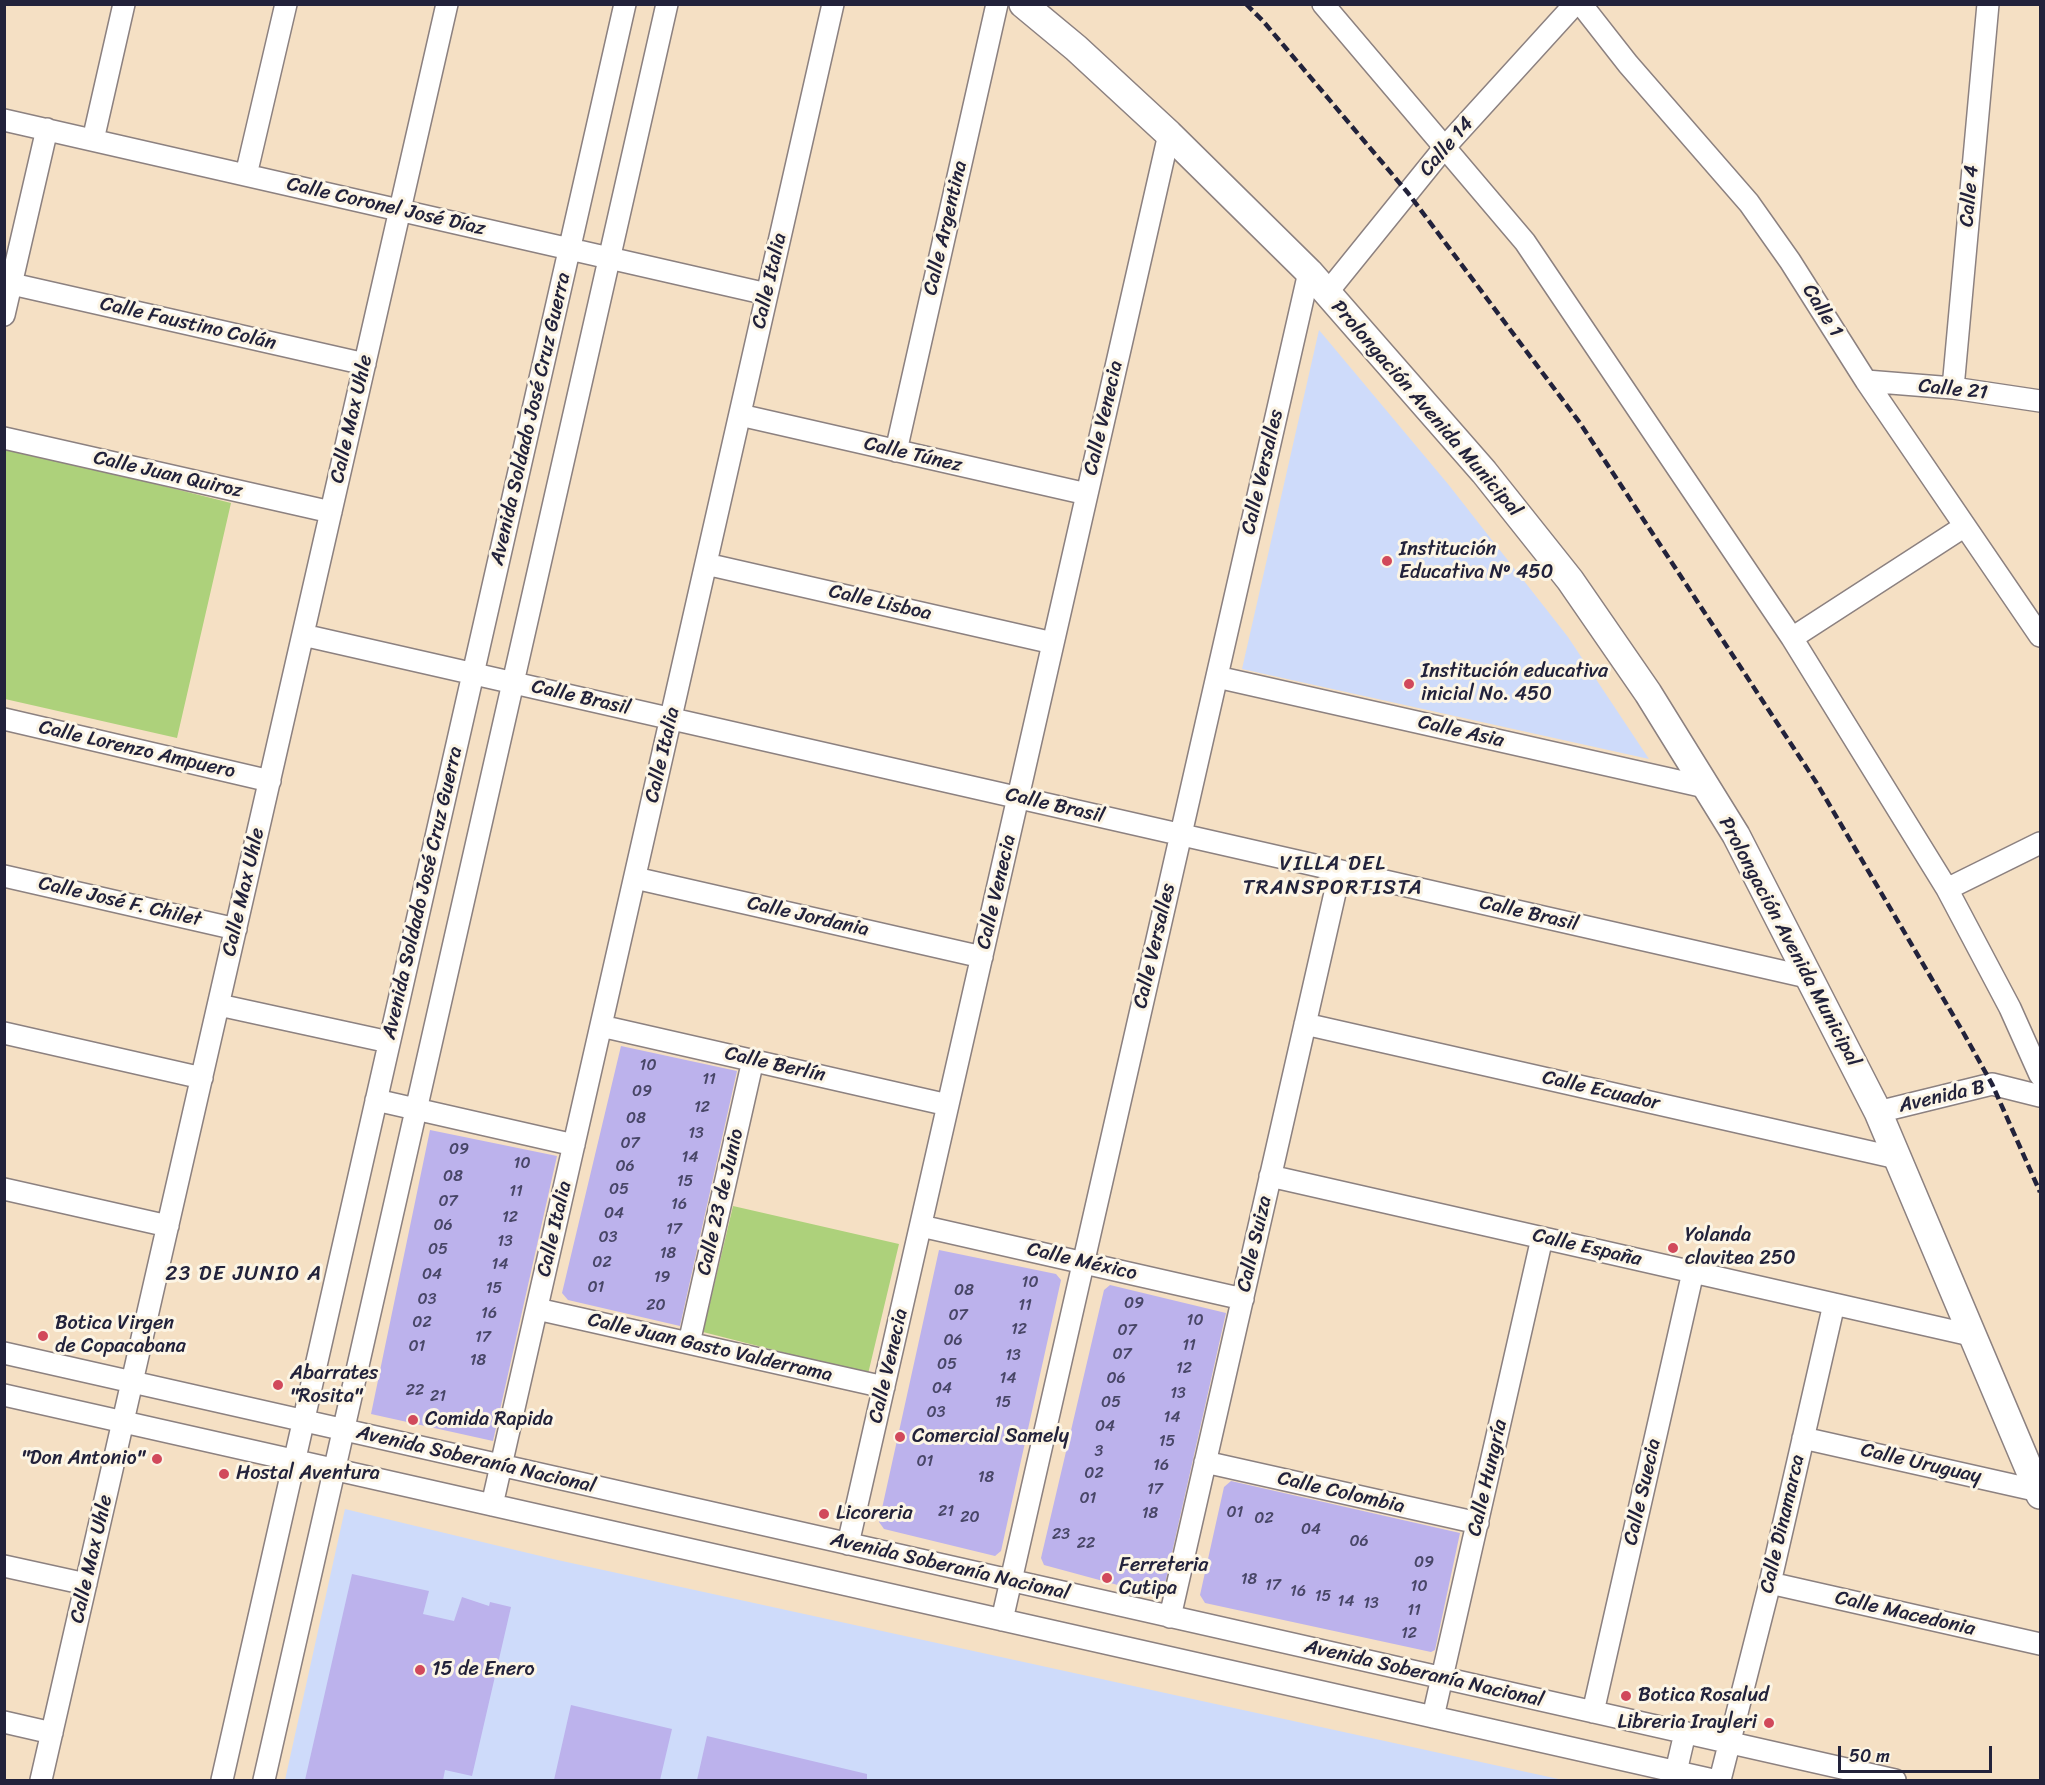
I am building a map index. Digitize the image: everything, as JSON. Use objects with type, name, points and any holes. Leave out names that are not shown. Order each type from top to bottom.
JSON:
[{"type":"main road","name":"Prolongación Avenida Municipal","points":[[1023,4],[1076,48],[1169,134],[1309,272],[1484,472],[1570,580],[1648,693],[1736,835],[1878,1112],[2040,1493]]},
{"type":"street","points":[[93,140],[124,4]]},
{"type":"street","points":[[246,175],[286,4]]},
{"type":"street","name":"Calle Max Uhle","points":[[41,1780],[447,4]]},
{"type":"street","name":"Avenida Soldado José Cruz Guerra","points":[[222,1780],[625,4]]},
{"type":"street","name":"Avenida Soldado José Cruz Guerra","points":[[264,1780],[668,4]]},
{"type":"street","name":"Calle Italia","points":[[492,1505],[833,4]]},
{"type":"street","name":"Calle Argentina","points":[[896,451],[997,4]]},
{"type":"street","points":[[1323,4],[1525,242],[1792,638],[1947,889],[2010,1008],[2040,1075]]},
{"type":"street","name":"Calle 14","points":[[1326,294],[1444,148],[1575,4]]},
{"type":"street","name":"Calle 1","points":[[1581,4],[1628,64],[1749,203],[1790,261],[1866,381],[2040,636]]},
{"type":"street","name":"Calle 4","points":[[1953,388],[1988,4]]},
{"type":"street","name":"Calle Coronel José Díaz","points":[[4,120],[767,294]]},
{"type":"street","points":[[4,315],[47,129]]},
{"type":"street","name":"Calle Venecia","points":[[848,1544],[1169,134]]},
{"type":"street","name":"Calle Versalles","points":[[1002,1620],[1309,272]]},
{"type":"street","name":"Calle Faustino Colán","points":[[12,284],[365,364]]},
{"type":"street","name":"Calle 21","points":[[1866,381],[1953,388],[2040,400]]},
{"type":"street","name":"Calle Túnez","points":[[740,415],[1087,494]]},
{"type":"street","name":"Calle Juan Quiroz","points":[[4,438],[331,512]]},
{"type":"street","points":[[1792,638],[1965,526]]},
{"type":"street","name":"Calle Lisboa","points":[[706,564],[1053,643]]},
{"type":"street","name":"Calle Brasil","points":[[303,635],[1807,977]]},
{"type":"street","name":"Calle Asia","points":[[1216,676],[1705,787]]},
{"type":"street","name":"Calle Lorenzo Ampuero","points":[[4,719],[270,781]]},
{"type":"street","points":[[1947,889],[2040,843]]},
{"type":"street","name":"Calle Suiza","points":[[1170,1617],[1340,871]]},
{"type":"street","name":"Calle José F. Chilet","points":[[4,876],[236,929]]},
{"type":"street","name":"Calle Jordania","points":[[635,878],[982,957]]},
{"type":"street","points":[[219,1005],[389,1042]]},
{"type":"street","name":"Calle Ecuador","points":[[1305,1024],[1898,1158]]},
{"type":"street","name":"Calle Berlín","points":[[601,1026],[948,1105]]},
{"type":"street","points":[[4,1033],[202,1078]]},
{"type":"street","name":"Calle 23 de Junio","points":[[689,1343],[753,1060]]},
{"type":"street","name":"Avenida B","points":[[1878,1112],[1992,1084],[2040,1096]]},
{"type":"street","points":[[376,1100],[574,1145]]},
{"type":"street","name":"Calle España","points":[[1270,1176],[1975,1336]]},
{"type":"street","points":[[4,1189],[168,1227]]},
{"type":"street","name":"Calle México","points":[[921,1226],[1243,1299]]},
{"type":"street","name":"Calle Hungría","points":[[1433,1718],[1542,1238]]},
{"type":"street","name":"Calle Suecia","points":[[1593,1712],[1693,1272]]},
{"type":"street","name":"Calle Dinamarca","points":[[1720,1780],[1770,1583],[1834,1304]]},
{"type":"street","name":"Calle Juan Gasto Valderrama","points":[[537,1309],[884,1387]]},
{"type":"street","name":"Avenida Soberanía Nacional","points":[[4,1353],[1890,1780]]},
{"type":"street","name":"Avenida Soberanía Nacional","points":[[4,1395],[1433,1718],[1675,1776],[1713,1780]]},
{"type":"street","name":"Calle Uruguay","points":[[1803,1437],[2040,1493]]},
{"type":"street","name":"Calle Colombia","points":[[1205,1462],[1478,1523]]},
{"type":"street","points":[[4,1566],[86,1584]]},
{"type":"street","name":"Calle Macedonia","points":[[1770,1583],[2040,1644]]},
{"type":"street","points":[[4,1722],[52,1732]]},
{"type":"street","points":[[1675,1776],[1685,1733]]},
{"type":"shaded area","name":"Institución Educativa Nº 450","points":[[1319,330],[1448,484],[1568,637],[1649,759],[1242,669]]},
{"type":"shaded area","points":[[345,1509],[553,1559],[1563,1780],[285,1780]]},
{"type":"green space","points":[[4,446],[231,503],[177,738],[5,699]]},
{"type":"green space","points":[[733,1206],[899,1244],[868,1374],[703,1332]]},
{"type":"building","points":[[621,1046],[737,1071],[680,1326],[568,1300],[562,1293]]},
{"type":"building","points":[[430,1130],[557,1156],[493,1441],[371,1414]]},
{"type":"building","points":[[939,1250],[1056,1274],[1061,1280],[1001,1551],[995,1556],[884,1529],[879,1522]]},
{"type":"building","points":[[1110,1285],[1226,1313],[1162,1597],[1044,1565],[1041,1558],[1104,1290]]},
{"type":"building","points":[[1231,1481],[1460,1533],[1435,1650],[1431,1652],[1205,1603],[1200,1595],[1224,1487]]},
{"type":"building","points":[[352,1574],[429,1591],[423,1614],[454,1621],[462,1597],[489,1606],[490,1602],[511,1607],[472,1776],[445,1770],[443,1780],[305,1780]]},
{"type":"building","points":[[571,1705],[672,1729],[660,1780],[554,1780]]},
{"type":"building","points":[[707,1736],[867,1774],[867,1780],[697,1780]]},
{"type":"railway","points":[[1246,4],[1263,21],[1408,193],[1580,423],[1816,782],[1992,1084],[2040,1192]]},
{"type":"place","name":"Institución Educativa Nº 450","points":[[1387,561]]},
{"type":"place","name":"Institución educativa inicial No. 450","points":[[1409,684]]},
{"type":"place","name":"Yolanda clavitea 250","points":[[1673,1248]]},
{"type":"place","name":"Botica Virgen de Copacabana","points":[[43,1336]]},
{"type":"place","name":"Abarrates \"Rosita\"","points":[[278,1385]]},
{"type":"place","name":"Comida Rapida","points":[[413,1420]]},
{"type":"place","name":"Comercial Samely","points":[[900,1437]]},
{"type":"place","name":"\"Don Antonio\"","points":[[157,1459]]},
{"type":"place","name":"Hostal Aventura","points":[[224,1474]]},
{"type":"place","name":"Licoreria","points":[[824,1514]]},
{"type":"place","name":"Ferreteria Cutipa","points":[[1107,1578]]},
{"type":"place","name":"15 de Enero","points":[[420,1670]]},
{"type":"place","name":"Botica Rosalud","points":[[1626,1696]]},
{"type":"place","name":"Libreria Irayleri","points":[[1769,1723]]},
{"type":"district","name":"VILLA DEL TRANSPORTISTA","points":[[1333,877]]},
{"type":"district","name":"23 DE JUNIO A","points":[[244,1275]]}]
